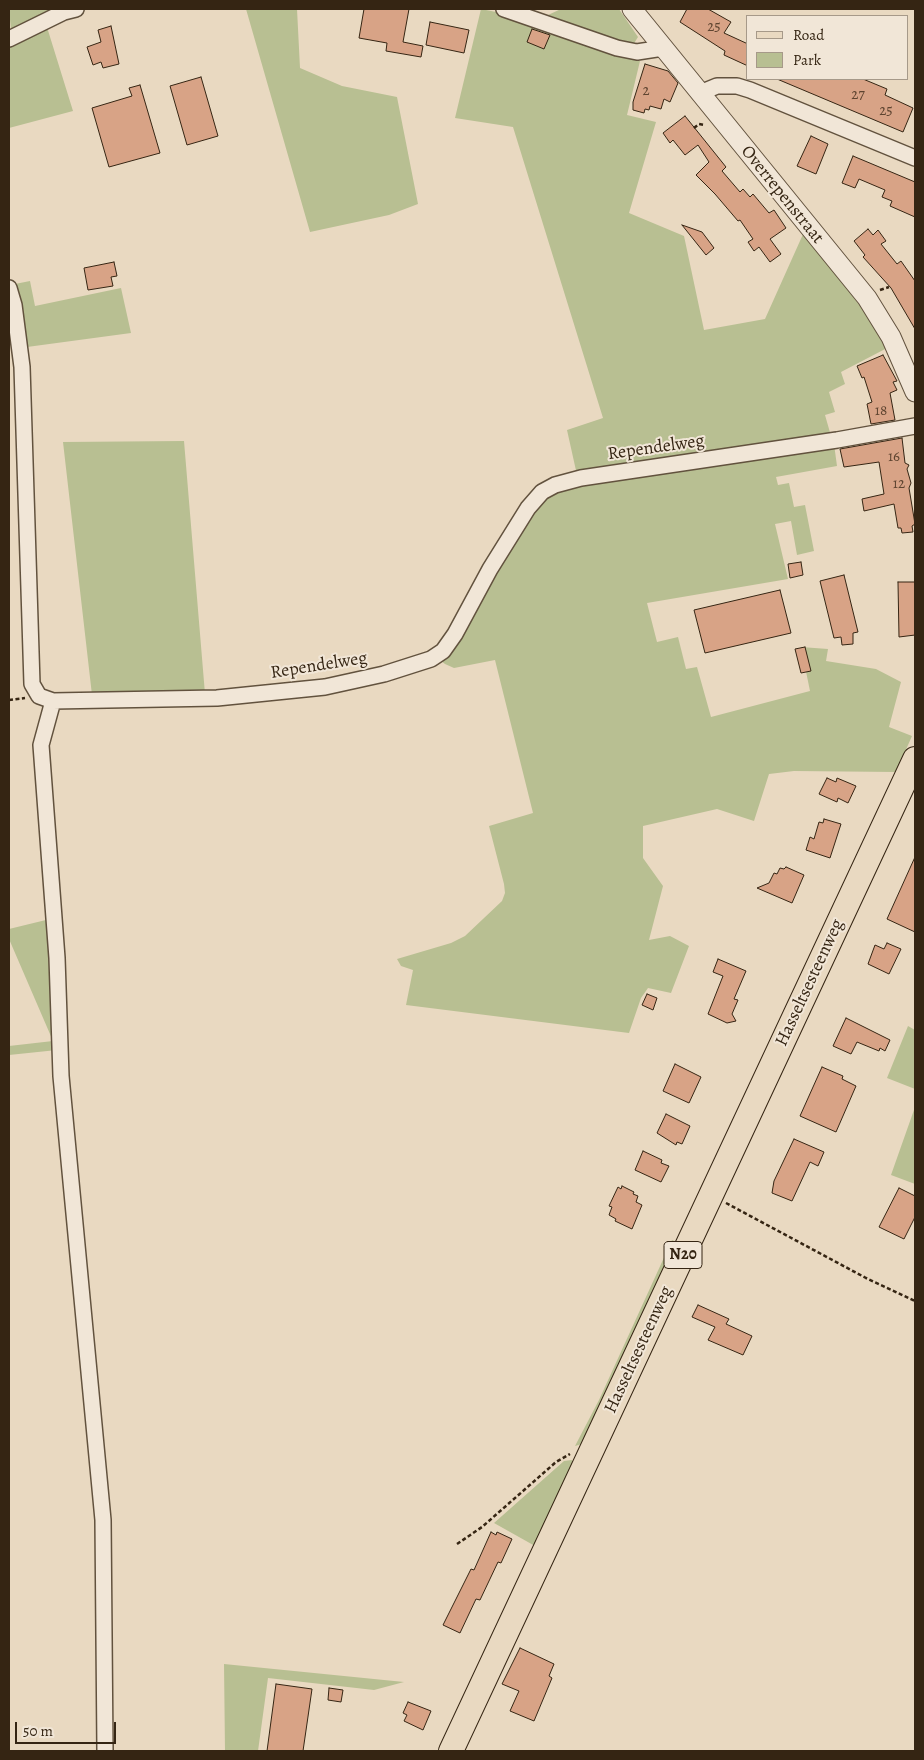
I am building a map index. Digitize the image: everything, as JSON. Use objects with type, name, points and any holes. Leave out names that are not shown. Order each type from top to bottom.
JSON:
[{"type":"main road","name":"Hasseltsesteenweg","points":[[451,1751],[915,759]]},
{"type":"street","points":[[9,39],[64,12],[76,9]]},
{"type":"street","points":[[504,9],[616,48],[637,52],[663,48]]},
{"type":"street","name":"Overrepenstraat","points":[[632,9],[867,298],[891,337],[915,392]]},
{"type":"street","points":[[700,93],[718,86],[737,86],[915,158]]},
{"type":"street","points":[[9,288],[14,305],[22,367],[32,684],[39,696],[53,701],[41,745],[57,958],[61,1076],[102,1520],[105,1751]]},
{"type":"street","name":"Rependelweg","points":[[53,701],[217,698],[325,687],[384,674],[431,659],[443,651],[455,634],[495,560],[528,508],[542,492],[555,485],[581,478],[837,440],[915,426]]},
{"type":"path","points":[[694,128],[699,124],[711,125]]},
{"type":"path","points":[[877,292],[889,288]]},
{"type":"path","points":[[711,1195],[866,1278],[915,1301]]},
{"type":"path","points":[[457,1544],[482,1527],[564,1456],[591,1452]]},
{"type":"green space","points":[[9,9],[58,9],[11,30]]},
{"type":"green space","points":[[246,9],[297,9],[300,68],[342,86],[397,97],[418,204],[389,215],[310,232]]},
{"type":"green space","points":[[481,9],[511,15],[604,52],[640,61],[627,115],[656,122],[629,213],[684,236],[704,330],[765,319],[804,232],[889,347],[841,372],[845,384],[829,392],[835,412],[825,415],[831,436],[577,475],[567,430],[603,418],[513,127],[455,118]]},
{"type":"green space","points":[[561,9],[619,9],[638,37],[633,45],[630,45],[548,15]]},
{"type":"green space","points":[[46,24],[73,111],[9,128],[9,44]]},
{"type":"green space","points":[[30,281],[35,306],[121,288],[131,333],[27,347],[15,284]]},
{"type":"green space","points":[[184,441],[205,694],[92,695],[63,442]]},
{"type":"green space","points":[[834,444],[837,466],[776,477],[778,485],[789,483],[794,507],[805,505],[814,551],[797,555],[791,521],[775,524],[788,579],[647,603],[657,642],[678,637],[686,669],[697,667],[711,717],[810,691],[801,647],[828,649],[826,661],[876,669],[901,682],[889,727],[912,736],[896,772],[794,771],[769,774],[754,821],[717,809],[643,826],[643,858],[663,886],[649,940],[670,936],[689,946],[671,993],[648,988],[641,998],[629,1033],[406,1005],[413,970],[401,966],[397,959],[451,943],[465,936],[502,901],[505,893],[504,884],[489,826],[533,813],[495,660],[454,668],[440,660],[513,542],[545,499],[553,492],[568,486]]},
{"type":"green space","points":[[50,919],[57,1050],[9,1055],[9,1046],[53,1041],[9,939],[9,929]]},
{"type":"green space","points":[[908,1026],[915,1030],[915,1089],[887,1078]]},
{"type":"green space","points":[[915,1107],[915,1184],[891,1175]]},
{"type":"green space","points":[[672,1240],[677,1242],[582,1444],[575,1446],[599,1400]]},
{"type":"green space","points":[[572,1460],[574,1466],[535,1546],[494,1523],[564,1461]]},
{"type":"green space","points":[[224,1664],[404,1682],[374,1690],[268,1678],[258,1751],[225,1751]]},
{"type":"building","points":[[364,9],[409,9],[403,42],[423,46],[421,57],[386,51],[387,43],[359,38]]},
{"type":"building","points":[[687,9],[708,9],[731,22],[724,33],[746,43],[746,65],[724,55],[725,51],[680,22]]},
{"type":"building","points":[[430,22],[469,30],[464,53],[426,45]]},
{"type":"building","points":[[111,26],[119,64],[103,68],[101,62],[93,65],[87,47],[101,42],[98,30]]},
{"type":"building","points":[[532,29],[550,35],[544,49],[527,42]]},
{"type":"building","points":[[645,64],[668,71],[678,83],[670,102],[664,99],[661,109],[650,106],[649,110],[645,109],[644,113],[633,110],[633,102]]},
{"type":"building","points":[[201,77],[218,136],[187,145],[170,86]]},
{"type":"building","points":[[779,80],[865,80],[887,89],[885,95],[913,108],[903,132]]},
{"type":"building","points":[[140,85],[160,153],[109,167],[92,108],[132,96],[129,88]]},
{"type":"building","points":[[685,116],[726,167],[722,171],[740,192],[743,189],[750,197],[753,194],[769,213],[774,210],[786,228],[770,239],[781,254],[770,262],[759,247],[754,251],[748,242],[753,239],[740,220],[738,221],[696,175],[709,162],[698,145],[685,155],[673,140],[670,143],[663,133]]},
{"type":"building","points":[[811,136],[828,144],[816,174],[797,166]]},
{"type":"building","points":[[853,156],[915,182],[915,217],[890,206],[892,201],[882,197],[885,190],[859,179],[855,188],[842,183]]},
{"type":"building","points":[[682,225],[702,232],[714,248],[706,255]]},
{"type":"building","points":[[868,229],[873,235],[878,230],[886,241],[881,244],[897,264],[901,261],[915,281],[915,329],[891,288],[863,257],[865,255],[854,241]]},
{"type":"building","points":[[114,262],[117,276],[111,277],[113,286],[88,290],[84,268]]},
{"type":"building","points":[[883,355],[897,381],[893,382],[897,390],[890,393],[895,420],[871,424],[867,404],[872,402],[864,377],[862,378],[857,366]]},
{"type":"building","points":[[902,438],[905,463],[909,465],[907,469],[911,483],[909,488],[915,524],[912,526],[913,532],[902,533],[901,528],[898,528],[894,504],[864,511],[862,499],[884,494],[879,462],[844,467],[840,449]]},
{"type":"building","points":[[801,562],[803,575],[790,578],[788,564]]},
{"type":"building","points":[[844,575],[858,632],[853,633],[853,644],[842,645],[841,637],[834,638],[820,581]]},
{"type":"building","points":[[898,582],[915,582],[915,635],[899,637]]},
{"type":"building","points":[[780,590],[791,633],[705,653],[694,610]]},
{"type":"building","points":[[805,647],[811,671],[801,673],[795,649]]},
{"type":"building","points":[[827,778],[836,782],[837,778],[856,786],[848,803],[838,798],[837,802],[819,794]]},
{"type":"building","points":[[824,819],[841,824],[830,858],[806,850],[810,837],[814,839],[819,822],[823,823]]},
{"type":"building","points":[[915,857],[915,932],[887,919]]},
{"type":"building","points":[[786,867],[804,875],[792,903],[757,888],[769,883],[774,873],[777,874],[780,868],[784,869]]},
{"type":"building","points":[[887,943],[901,949],[889,974],[868,964],[875,945],[884,949]]},
{"type":"building","points":[[718,959],[746,971],[734,999],[738,1000],[732,1014],[736,1021],[727,1023],[708,1014],[723,976],[713,972]]},
{"type":"building","points":[[647,994],[657,998],[653,1010],[642,1005]]},
{"type":"building","points":[[846,1018],[890,1040],[885,1051],[880,1048],[879,1051],[857,1042],[851,1054],[833,1046]]},
{"type":"building","points":[[675,1064],[701,1077],[689,1103],[663,1091]]},
{"type":"building","points":[[822,1067],[843,1076],[842,1079],[856,1086],[836,1132],[800,1116]]},
{"type":"building","points":[[666,1114],[690,1126],[682,1144],[677,1142],[676,1145],[657,1133]]},
{"type":"building","points":[[794,1139],[824,1152],[818,1166],[810,1162],[792,1201],[772,1193],[774,1181]]},
{"type":"building","points":[[643,1151],[662,1160],[661,1163],[669,1166],[661,1182],[635,1170]]},
{"type":"building","points":[[622,1186],[634,1192],[633,1194],[638,1196],[636,1202],[642,1205],[632,1229],[615,1221],[616,1219],[609,1215],[612,1207],[609,1206],[618,1187],[621,1189]]},
{"type":"building","points":[[899,1188],[915,1196],[915,1217],[904,1239],[879,1227]]},
{"type":"building","points":[[698,1305],[729,1319],[726,1324],[752,1336],[743,1355],[708,1340],[715,1327],[692,1317]]},
{"type":"building","points":[[491,1532],[496,1535],[497,1532],[512,1539],[501,1563],[498,1562],[480,1600],[476,1599],[460,1633],[443,1625],[471,1569],[474,1570]]},
{"type":"building","points":[[520,1648],[554,1664],[549,1676],[552,1678],[534,1721],[510,1711],[519,1691],[502,1684]]},
{"type":"building","points":[[276,1684],[312,1689],[303,1751],[267,1751]]},
{"type":"building","points":[[329,1688],[343,1690],[341,1702],[328,1700]]},
{"type":"building","points":[[408,1702],[431,1711],[423,1730],[404,1721],[407,1715],[403,1713]]}]
